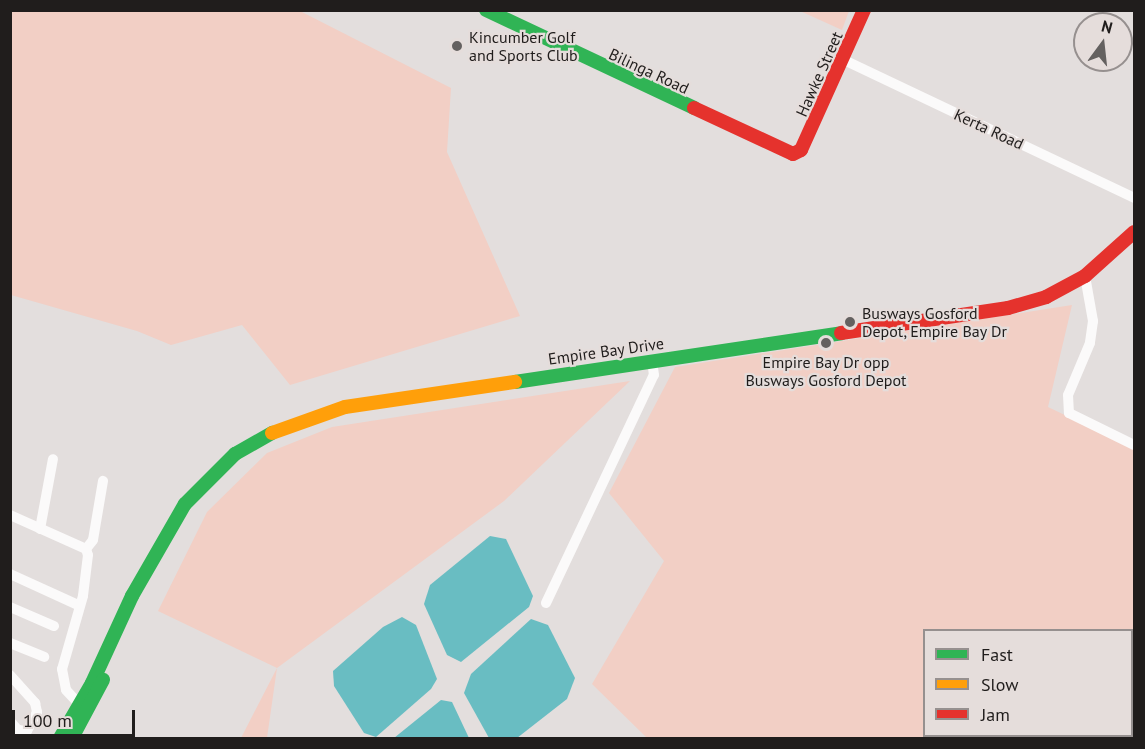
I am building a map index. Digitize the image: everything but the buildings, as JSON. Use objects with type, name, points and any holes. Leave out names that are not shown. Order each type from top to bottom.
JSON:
[{"type":"main road","name":"Bilinga Road","points":[[486,10],[780,150],[793,154],[801,150]]},
{"type":"main road","name":"Hawke Street","points":[[801,150],[844,60],[864,10]]},
{"type":"main road","name":"Empire Bay Drive","points":[[60,738],[80,705],[171,527],[196,491],[235,454],[282,427],[345,407],[1008,308],[1046,297],[1085,276],[1134,232]]},
{"type":"main road","name":"Empire Bay Drive","points":[[72,738],[105,675],[138,589]]},
{"type":"main road","points":[[72,738],[80,705],[105,675]]},
{"type":"street","name":"Kerta Road","points":[[844,60],[1134,198]]},
{"type":"street","points":[[1085,276],[1092,298],[1093,321],[1090,343],[1068,395],[1069,413],[1134,445]]},
{"type":"street","points":[[546,603],[654,375],[652,361]]},
{"type":"street","points":[[40,529],[53,459]]},
{"type":"street","points":[[80,705],[66,690],[62,669],[87,578],[86,549],[93,540],[103,481]]},
{"type":"street","points":[[10,515],[86,549]]},
{"type":"street","points":[[10,574],[78,605]]},
{"type":"street","points":[[10,607],[54,626]]},
{"type":"street","points":[[10,643],[44,657]]},
{"type":"street","points":[[10,675],[35,703],[37,712],[27,732],[18,730],[10,721]]},
{"type":"shaded area","points":[[849,10],[842,30],[800,11]]},
{"type":"shaded area","points":[[10,11],[300,11],[451,88],[447,152],[520,316],[290,385],[242,325],[171,345],[137,331],[11,295]]},
{"type":"shaded area","points":[[1072,305],[1048,407],[1134,448],[1134,738],[647,738],[592,684],[664,561],[609,493],[675,367]]},
{"type":"shaded area","points":[[630,381],[504,501],[277,668],[158,611],[207,512],[267,453],[332,427]]},
{"type":"shaded area","points":[[277,668],[267,738],[241,738]]},
{"type":"water","points":[[490,536],[506,539],[533,596],[529,607],[461,662],[447,655],[424,604],[430,585]]},
{"type":"water","points":[[402,617],[416,625],[437,679],[431,689],[376,737],[364,733],[334,686],[333,671],[383,627]]},
{"type":"water","points":[[531,619],[548,625],[575,678],[567,699],[517,738],[489,738],[464,693],[471,674]]},
{"type":"water","points":[[441,700],[452,702],[469,738],[394,738]]},
{"type":"traffic: fast","points":[[486,10],[694,108]]},
{"type":"traffic: fast","points":[[515,382],[841,333]]},
{"type":"traffic: fast","points":[[60,738],[92,683],[132,596],[185,504],[235,454],[272,433]]},
{"type":"traffic: fast","points":[[72,738],[103,680]]},
{"type":"traffic: slow","points":[[272,433],[345,407],[515,382]]},
{"type":"traffic: jam","points":[[694,108],[793,154],[801,150],[864,10]]},
{"type":"traffic: jam","points":[[841,333],[1008,308],[1046,297],[1085,276],[1134,232]]},
{"type":"place","name":"Kincumber Golf and Sports Club","points":[[457,46]]},
{"type":"place","name":"Busways Gosford Depot, Empire Bay Dr","points":[[850,322]]},
{"type":"place","name":"Empire Bay Dr opp Busways Gosford Depot","points":[[826,343]]}]
